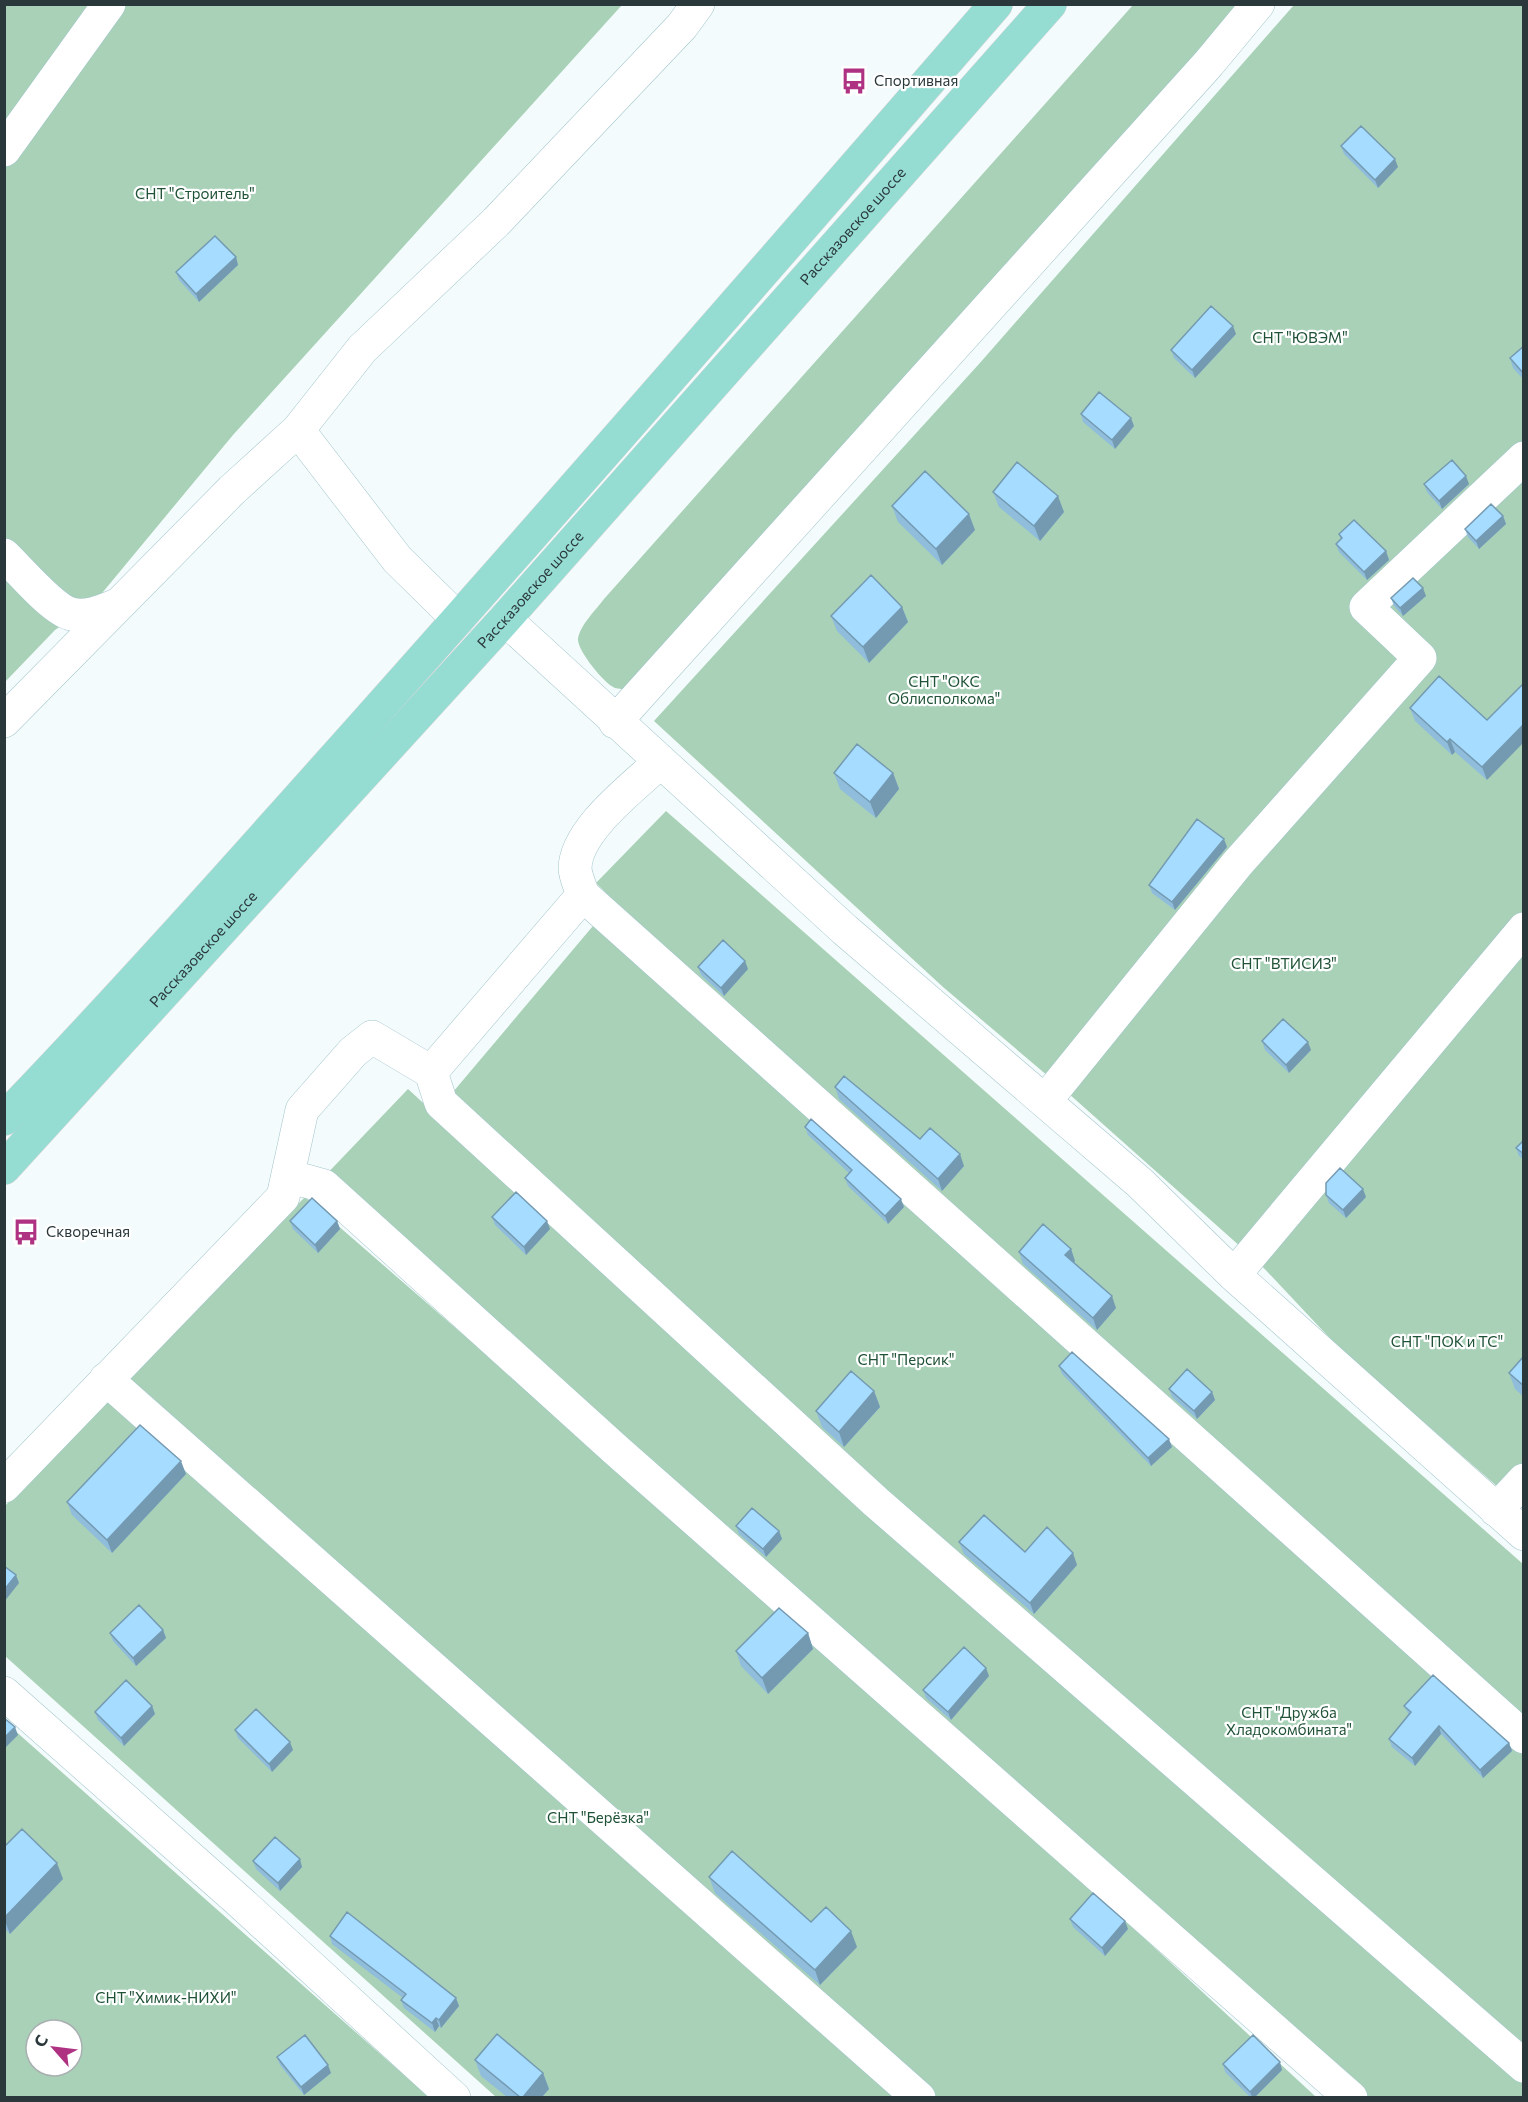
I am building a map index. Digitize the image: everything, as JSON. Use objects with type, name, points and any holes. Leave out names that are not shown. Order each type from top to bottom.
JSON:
[{"type":"main road","name":"Рассказовское шоссе","points":[[4,1119],[112,1007],[458,619],[722,321],[996,4]]},
{"type":"main road","name":"Рассказовское шоссе","points":[[4,1168],[505,619],[1050,4]]},
{"type":"street","points":[[4,150],[109,4]]},
{"type":"street","points":[[4,721],[232,490],[298,430],[362,349],[496,222],[682,26],[698,4]]},
{"type":"street","points":[[615,722],[1209,63],[1258,4]]},
{"type":"street","points":[[298,430],[397,559],[458,619]]},
{"type":"street","points":[[1045,1101],[1237,864],[1420,658],[1366,606],[1524,458]]},
{"type":"street","points":[[4,555],[58,606],[71,614],[92,615],[117,605]]},
{"type":"street","points":[[505,619],[845,930],[1140,1183],[1234,1275],[1524,1534]]},
{"type":"street","points":[[660,762],[592,828],[579,850],[575,867],[583,895],[1524,1737]]},
{"type":"street","points":[[430,1072],[583,895]]},
{"type":"street","points":[[1234,1275],[1524,929]]},
{"type":"street","points":[[4,1485],[283,1197],[302,1110],[353,1052],[372,1037],[430,1072],[441,1103],[876,1502],[1524,2066]]},
{"type":"street","points":[[288,1176],[324,1186],[616,1450],[1351,2097]]},
{"type":"street","points":[[106,1379],[919,2097]]},
{"type":"street","points":[[1496,1510],[1524,1480]]},
{"type":"street","points":[[4,1693],[239,1901],[454,2097]]},
{"type":"green space","name":"СНТ \"Строитель\"","points":[[5,5],[622,5],[233,435],[93,604],[55,630],[5,682]]},
{"type":"green space","points":[[1133,5],[1247,5],[629,689],[610,685],[592,666],[579,644],[579,634],[589,618]]},
{"type":"green space","points":[[1294,5],[1523,5],[1523,1509],[1341,1350],[1260,1264],[1068,1093],[943,987],[654,721],[979,364]]},
{"type":"green space","name":"СНТ \"Персик\"","points":[[666,811],[1523,1564],[1523,2097],[1360,2097],[321,1180],[408,1089],[433,1112],[453,1092],[614,901],[596,883]]},
{"type":"green space","name":"СНТ \"Берёзка\"","points":[[305,1197],[942,1751],[1316,2097],[496,2097],[5,1656],[5,1506],[106,1396]]},
{"type":"green space","name":"СНТ \"Химик-НИХИ\"","points":[[4,1721],[429,2097],[5,2097]]},
{"type":"building","points":[[1361,126],[1395,159],[1375,180],[1341,146]]},
{"type":"building","points":[[215,236],[236,257],[196,294],[176,272]]},
{"type":"building","points":[[1211,306],[1233,326],[1192,370],[1171,350]]},
{"type":"building","points":[[1524,346],[1524,374],[1510,358]]},
{"type":"building","points":[[1099,392],[1131,418],[1112,440],[1081,414]]},
{"type":"building","points":[[1452,460],[1466,476],[1439,501],[1424,484]]},
{"type":"building","points":[[1017,462],[1058,496],[1034,526],[993,492]]},
{"type":"building","points":[[925,471],[969,514],[936,549],[892,506]]},
{"type":"building","points":[[1491,504],[1503,516],[1476,541],[1465,529]]},
{"type":"building","points":[[1354,520],[1386,551],[1364,572],[1336,544],[1342,538],[1339,534]]},
{"type":"building","points":[[871,575],[902,607],[863,647],[831,616]]},
{"type":"building","points":[[1413,578],[1423,588],[1400,608],[1391,598]]},
{"type":"building","points":[[1439,676],[1487,720],[1524,683],[1524,724],[1482,767],[1450,739],[1447,742],[1410,708]]},
{"type":"building","points":[[857,744],[893,773],[870,802],[834,773]]},
{"type":"building","points":[[1197,819],[1224,839],[1172,902],[1149,885]]},
{"type":"building","points":[[723,940],[745,961],[721,988],[698,967]]},
{"type":"building","points":[[1283,1019],[1308,1042],[1286,1065],[1262,1041]]},
{"type":"building","points":[[844,1076],[920,1139],[930,1128],[960,1154],[938,1179],[835,1087]]},
{"type":"building","points":[[811,1119],[901,1199],[885,1216],[845,1178],[852,1170],[805,1127]]},
{"type":"building","points":[[1524,1140],[1524,1154],[1516,1148]]},
{"type":"building","points":[[1340,1168],[1363,1189],[1343,1210],[1326,1195],[1326,1183]]},
{"type":"building","points":[[516,1192],[547,1221],[524,1247],[492,1217]]},
{"type":"building","points":[[312,1198],[337,1221],[315,1245],[290,1221]]},
{"type":"building","points":[[1043,1224],[1071,1249],[1065,1255],[1112,1296],[1093,1318],[1019,1252]]},
{"type":"building","points":[[1072,1352],[1169,1439],[1148,1458],[1059,1366]]},
{"type":"building","points":[[1524,1356],[1524,1386],[1509,1373]]},
{"type":"building","points":[[1187,1369],[1212,1392],[1194,1411],[1169,1389]]},
{"type":"building","points":[[851,1371],[874,1391],[839,1432],[816,1411]]},
{"type":"building","points":[[140,1425],[181,1461],[107,1540],[67,1502]]},
{"type":"building","points":[[752,1508],[779,1531],[763,1549],[736,1526]]},
{"type":"building","points":[[984,1515],[1025,1552],[1047,1527],[1073,1553],[1030,1603],[959,1542]]},
{"type":"building","points":[[4,1566],[16,1575],[4,1590]]},
{"type":"building","points":[[139,1605],[163,1630],[133,1658],[110,1633]]},
{"type":"building","points":[[779,1608],[808,1633],[762,1678],[736,1651]]},
{"type":"building","points":[[964,1647],[986,1668],[948,1712],[923,1690]]},
{"type":"building","points":[[1433,1675],[1509,1743],[1480,1770],[1439,1726],[1412,1758],[1389,1739],[1411,1712],[1404,1706]]},
{"type":"building","points":[[126,1680],[152,1706],[121,1738],[95,1712]]},
{"type":"building","points":[[256,1709],[290,1742],[269,1764],[235,1730]]},
{"type":"building","points":[[4,1718],[15,1727],[4,1738]]},
{"type":"building","points":[[22,1829],[57,1863],[4,1918],[4,1847]]},
{"type":"building","points":[[275,1837],[300,1859],[278,1883],[253,1861]]},
{"type":"building","points":[[732,1851],[811,1922],[826,1907],[851,1931],[815,1970],[709,1877]]},
{"type":"building","points":[[1093,1893],[1125,1921],[1102,1948],[1070,1919]]},
{"type":"building","points":[[347,1912],[456,1998],[439,2020],[436,2018],[432,2023],[401,2000],[406,1994],[330,1936]]},
{"type":"building","points":[[497,2034],[543,2073],[523,2097],[520,2097],[475,2060]]},
{"type":"building","points":[[305,2035],[328,2065],[301,2087],[277,2057]]},
{"type":"building","points":[[1253,2035],[1280,2062],[1250,2092],[1223,2064]]},
{"type":"place","name":"Спортивная","points":[[854,81]]},
{"type":"place","name":"Скворечная","points":[[26,1232]]},
{"type":"park label","name":"СНТ \"ЮВЭМ\"","points":[[1300,338]]},
{"type":"park label","name":"СНТ \"ОКС Облисполкома\"","points":[[944,690]]},
{"type":"park label","name":"СНТ \"ВТИСИЗ\"","points":[[1284,964]]},
{"type":"park label","name":"СНТ \"ПОК и ТС\"","points":[[1447,1342]]},
{"type":"park label","name":"СНТ \"Дружба Хладокомбината\"","points":[[1289,1722]]}]
